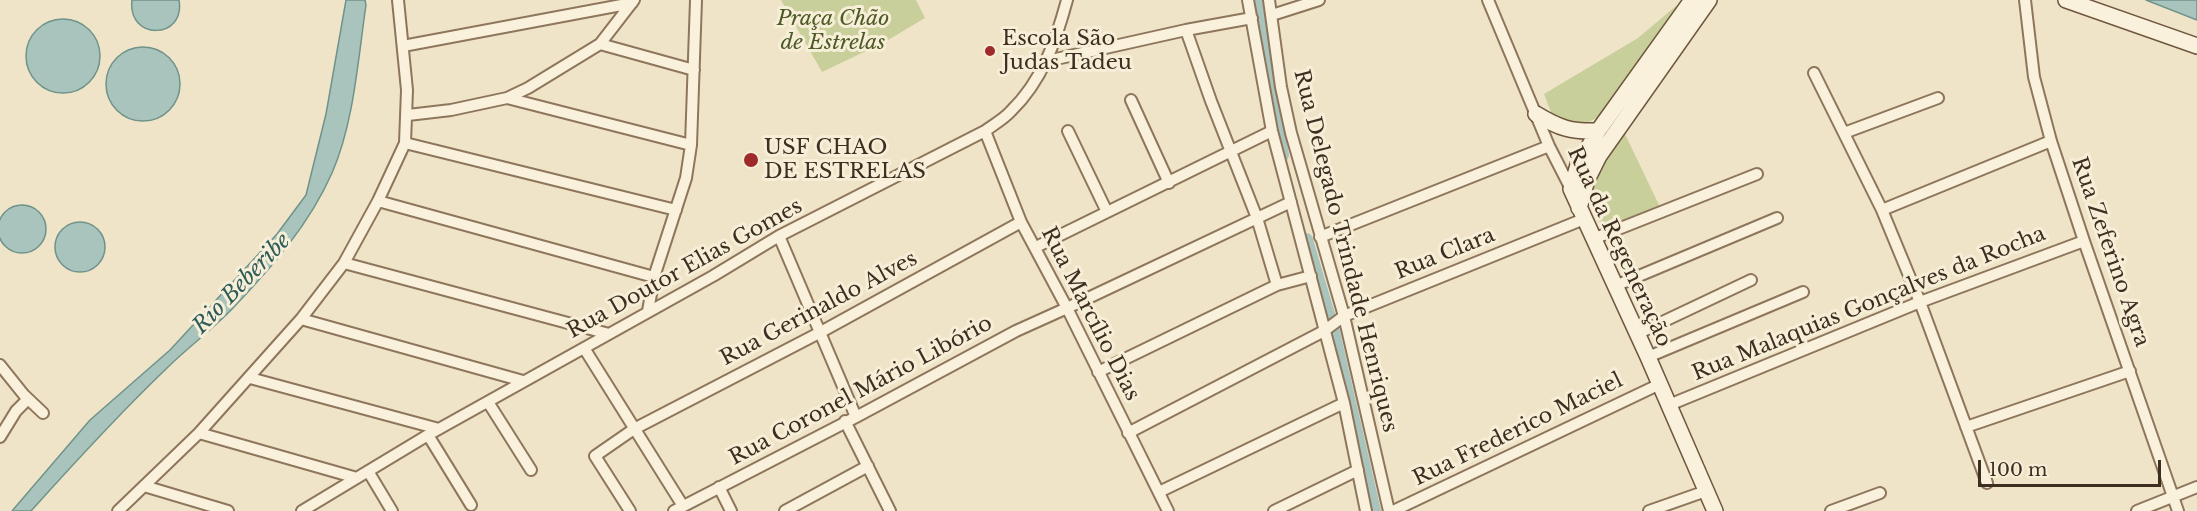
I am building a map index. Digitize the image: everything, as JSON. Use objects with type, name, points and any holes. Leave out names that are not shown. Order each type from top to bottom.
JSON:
[{"type":"main road","points":[[1570,189],[1575,171],[1598,131],[1692,0]]},
{"type":"main road","points":[[1581,214],[1587,180],[1599,156],[1709,0]]},
{"type":"main road","points":[[2066,0],[2197,46]]},
{"type":"main road","points":[[1536,114],[1556,126],[1569,130],[1598,131]]},
{"type":"main road","name":"Rua da Regeneração","points":[[1570,189],[1648,357],[1715,511]]},
{"type":"street","points":[[118,511],[199,433],[301,319],[344,263],[378,201],[405,143],[408,115],[398,0]]},
{"type":"street","points":[[648,311],[654,277],[686,178],[691,145],[696,0]]},
{"type":"street","name":"Rua Doutor Elias Gomes","points":[[307,510],[428,435],[713,276],[779,236],[985,131],[1010,112],[1047,61],[1067,0]]},
{"type":"street","name":"Rua Delegado Trindade Henriques","points":[[1248,0],[1272,131],[1311,276],[1334,324],[1391,511]]},
{"type":"street","name":"Rua Delegado Trindade Henriques","points":[[1269,0],[1281,87],[1291,133],[1320,237],[1344,403],[1366,511]]},
{"type":"street","points":[[1272,15],[1319,0]]},
{"type":"street","name":"Rua da Regeneração","points":[[1488,0],[1549,146],[1570,189]]},
{"type":"street","name":"Rua Zeferino Agra","points":[[2025,0],[2034,77],[2051,141],[2178,511]]},
{"type":"street","points":[[403,46],[633,1]]},
{"type":"street","points":[[408,115],[452,110],[507,98],[528,88],[600,44],[633,1]]},
{"type":"street","points":[[1047,61],[1186,30],[1252,18]]},
{"type":"street","points":[[1186,30],[1257,218],[1277,285]]},
{"type":"street","points":[[600,44],[694,69]]},
{"type":"street","points":[[1814,73],[1882,210],[1920,302],[1987,483]]},
{"type":"street","points":[[507,98],[691,145]]},
{"type":"street","points":[[1844,133],[1938,98]]},
{"type":"street","points":[[1131,100],[1169,183]]},
{"type":"street","name":"Rua Marcílio Dias","points":[[985,131],[1021,222],[1036,247],[1168,511]]},
{"type":"street","points":[[1036,247],[1272,131]]},
{"type":"street","points":[[1068,132],[1107,212]]},
{"type":"street","points":[[1882,210],[2051,141]]},
{"type":"street","points":[[405,143],[676,210]]},
{"type":"street","points":[[1320,237],[1549,146]]},
{"type":"street","points":[[1593,239],[1757,174]]},
{"type":"street","points":[[378,201],[654,277]]},
{"type":"street","name":"Rua Coronel Mário Libório","points":[[678,509],[1016,331],[1291,202]]},
{"type":"street","name":"Rua Clara","points":[[1128,433],[1334,324],[1581,214]]},
{"type":"street","points":[[1615,286],[1777,218]]},
{"type":"street","name":"Rua Gerinaldo Alves","points":[[630,511],[595,456],[634,429],[819,333],[1021,222]]},
{"type":"street","points":[[779,236],[887,510]]},
{"type":"street","name":"Rua Malaquias Gonçalves da Rocha","points":[[1669,405],[1920,302],[2084,241]]},
{"type":"street","points":[[344,263],[609,334]]},
{"type":"street","points":[[1098,372],[1277,285],[1311,276]]},
{"type":"street","points":[[1637,334],[1751,280]]},
{"type":"street","points":[[1648,357],[1803,292]]},
{"type":"street","points":[[301,319],[523,381]]},
{"type":"street","points":[[584,348],[634,429],[678,509]]},
{"type":"street","points":[[0,365],[43,414]]},
{"type":"street","points":[[1966,427],[2130,371]]},
{"type":"street","points":[[250,378],[439,429]]},
{"type":"street","name":"Rua Frederico Maciel","points":[[1391,511],[1660,384]]},
{"type":"street","points":[[0,437],[16,411],[28,399]]},
{"type":"street","points":[[488,402],[531,470]]},
{"type":"street","points":[[1159,492],[1344,403]]},
{"type":"street","points":[[199,433],[357,478]]},
{"type":"street","points":[[428,435],[471,505]]},
{"type":"street","points":[[785,511],[868,466]]},
{"type":"street","points":[[1274,511],[1358,470]]},
{"type":"street","points":[[369,471],[392,511]]},
{"type":"street","points":[[144,486],[228,511]]},
{"type":"street","points":[[719,487],[731,511]]},
{"type":"street","points":[[2137,511],[2197,487]]},
{"type":"street","points":[[1649,511],[1706,491]]},
{"type":"street","points":[[1831,511],[1880,493]]},
{"type":"green space","name":"Praça Chão de Estrelas","points":[[781,0],[916,0],[925,18],[883,43],[822,72]]},
{"type":"green space","points":[[1676,6],[1681,9],[1603,114],[1592,121],[1573,125],[1554,117],[1544,94],[1638,38]]},
{"type":"green space","points":[[1624,132],[1660,207],[1604,230],[1593,204],[1593,185],[1601,166]]},
{"type":"water","points":[[132,0],[179,0],[179,13],[174,23],[166,28],[147,29],[138,23],[133,13]]},
{"type":"water","name":"Rio Beberibe","points":[[346,0],[365,0],[366,5],[350,112],[332,173],[301,228],[248,293],[131,403],[31,511],[12,511],[90,420],[170,350],[277,234],[306,195],[326,114]]},
{"type":"water","points":[[2146,0],[2197,0],[2197,20]]},
{"type":"water","points":[[56,19],[70,19],[84,25],[94,35],[100,49],[98,70],[84,87],[70,93],[56,93],[42,87],[32,77],[26,63],[26,49],[32,35],[42,25]]},
{"type":"water","points":[[136,47],[150,47],[164,53],[174,63],[180,77],[178,98],[164,115],[150,121],[136,121],[122,115],[112,105],[106,91],[106,77],[112,63],[122,53]]},
{"type":"water","points":[[17,205],[27,205],[42,215],[46,229],[45,238],[36,249],[27,253],[17,253],[2,243],[-2,234],[-2,224],[8,209]]},
{"type":"water","points":[[80,222],[94,226],[101,233],[105,247],[101,261],[94,268],[80,272],[66,268],[59,261],[55,247],[59,233],[66,226]]},
{"type":"waterway","points":[[1256,0],[1282,155]]},
{"type":"waterway","points":[[1306,240],[1332,328],[1374,511]]},
{"type":"place","name":"Escola São Judas Tadeu","points":[[990,51]]},
{"type":"place","name":"USF CHAO DE ESTRELAS","points":[[751,160]]}]
